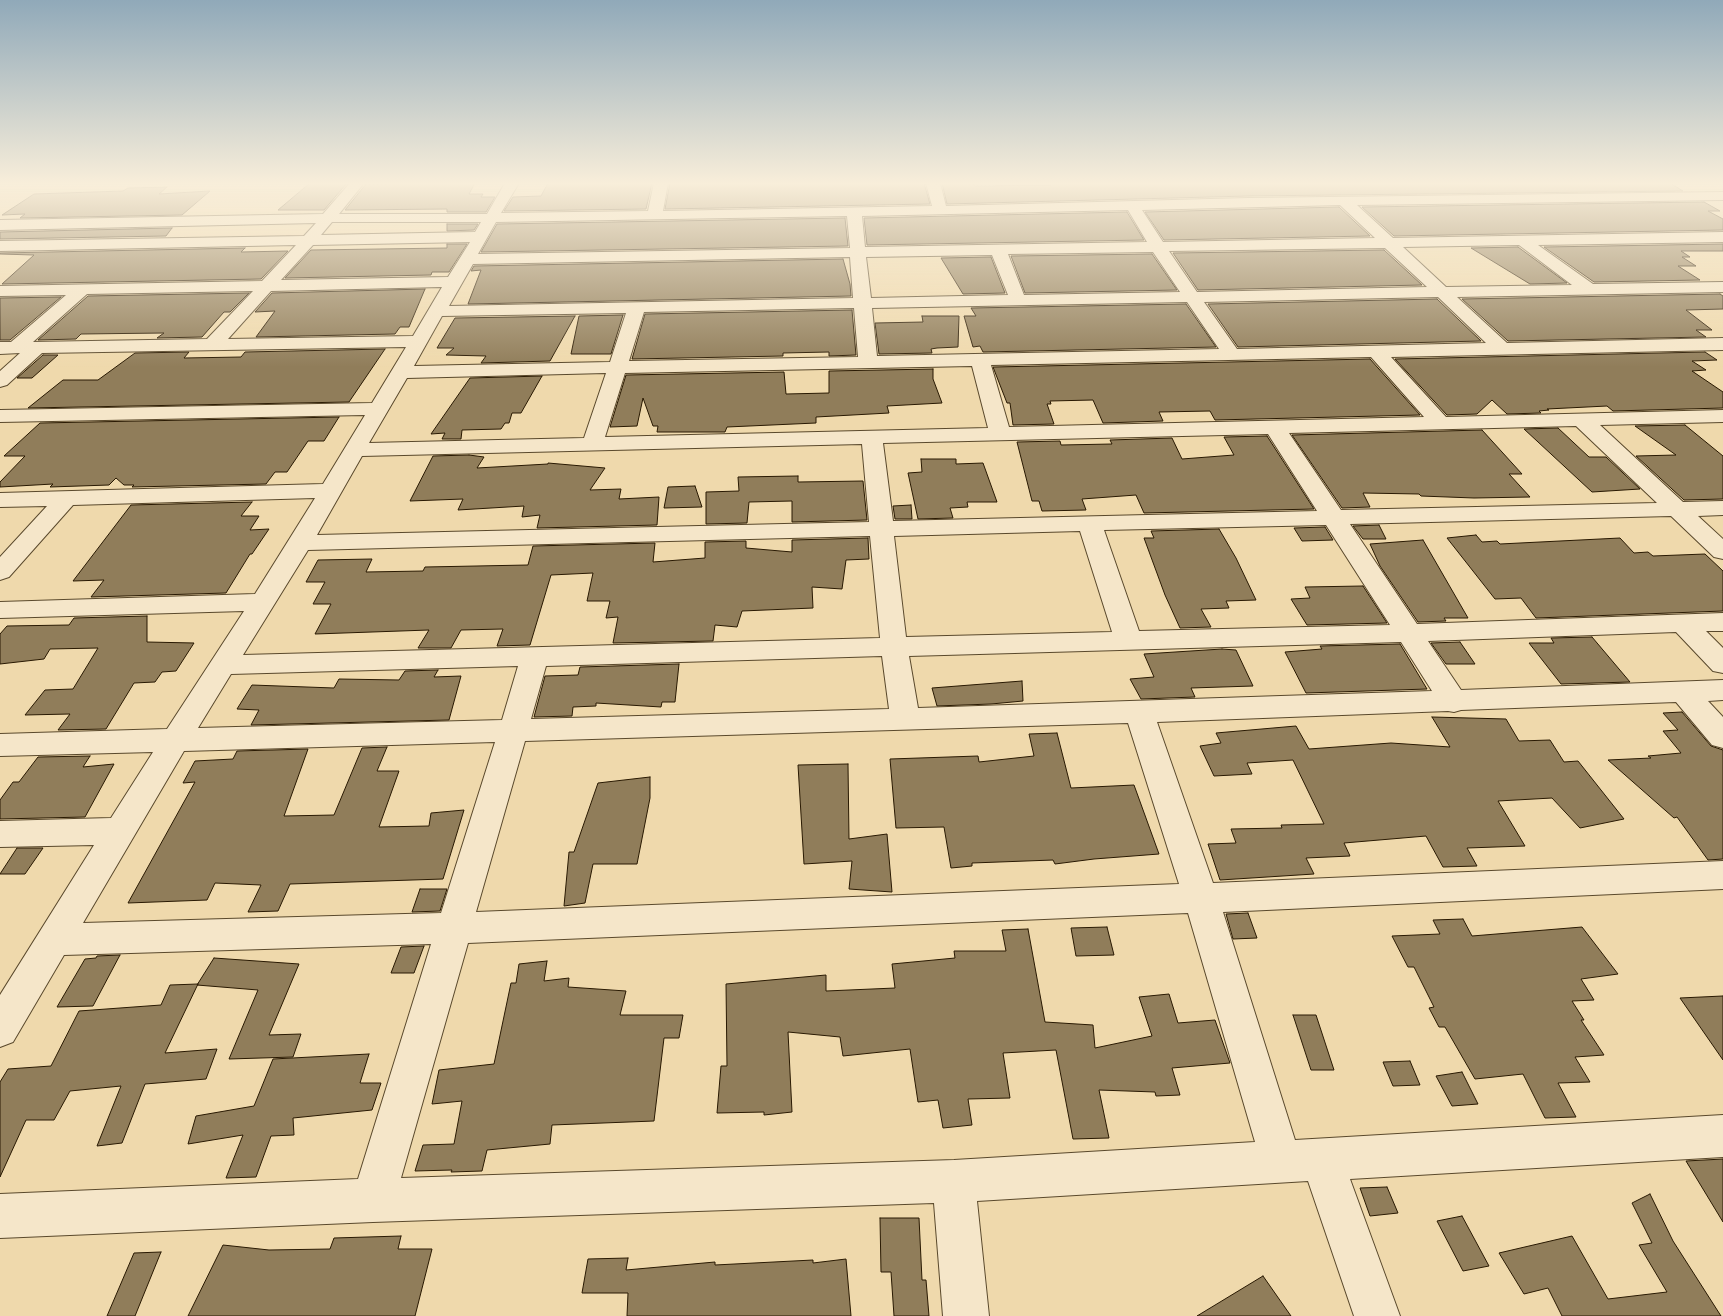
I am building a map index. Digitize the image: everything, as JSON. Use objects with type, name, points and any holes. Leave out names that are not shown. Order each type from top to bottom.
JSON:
[{"type":"street","points":[[213,344],[305,244]]},
{"type":"street","points":[[0,1029],[176,739],[300,543],[476,244]]},
{"type":"street","points":[[857,244],[868,362]]},
{"type":"street","points":[[1156,244],[1232,355]]},
{"type":"street","points":[[468,259],[1306,244]]},
{"type":"street","points":[[1389,244],[1502,348]]},
{"type":"street","points":[[1529,244],[1588,289]]},
{"type":"street","points":[[998,250],[1018,300]]},
{"type":"street","points":[[0,291],[454,282]]},
{"type":"street","points":[[437,311],[1723,287]]},
{"type":"street","points":[[7,348],[82,290]]},
{"type":"street","points":[[593,443],[637,307]]},
{"type":"street","points":[[7,348],[419,341]]},
{"type":"street","points":[[400,372],[1723,344]]},
{"type":"street","points":[[0,381],[38,347]]},
{"type":"street","points":[[1376,351],[1440,423]]},
{"type":"street","points":[[980,360],[1000,434]]},
{"type":"street","points":[[0,416],[380,409]]},
{"type":"street","points":[[356,450],[1723,416]]},
{"type":"street","points":[[1582,420],[1723,552]]},
{"type":"street","points":[[1275,428],[1454,702]]},
{"type":"street","points":[[872,437],[894,648],[905,718]]},
{"type":"street","points":[[0,500],[331,490]]},
{"type":"street","points":[[0,572],[67,498]]},
{"type":"street","points":[[300,543],[1723,508]]},
{"type":"street","points":[[1090,524],[1128,640]]},
{"type":"street","points":[[0,610],[263,602]]},
{"type":"street","points":[[222,665],[894,648],[1723,622]]},
{"type":"street","points":[[1683,624],[1723,664]]},
{"type":"street","points":[[372,1200],[535,657]]},
{"type":"street","points":[[0,745],[1454,702],[1723,690]]},
{"type":"street","points":[[1683,692],[1723,737]]},
{"type":"street","points":[[1139,712],[1201,898],[1302,1161],[1377,1316]]},
{"type":"street","points":[[0,834],[121,831]]},
{"type":"street","points":[[55,940],[453,928],[1723,875]]},
{"type":"street","points":[[0,1216],[372,1200],[954,1181],[1723,1136]]},
{"type":"street","points":[[954,1181],[966,1316]]},
{"type":"building","points":[[447,244],[467,244],[449,272],[432,272],[431,275],[285,278],[311,250],[447,248]]},
{"type":"building","points":[[485,244],[848,244],[848,246],[481,252]]},
{"type":"building","points":[[1723,244],[1723,251],[1681,251],[1690,257],[1682,257],[1696,266],[1678,266],[1700,280],[1594,282],[1544,247]]},
{"type":"building","points":[[1518,247],[1567,283],[1530,284],[1471,248]]},
{"type":"building","points":[[245,248],[241,252],[288,251],[261,279],[2,284],[34,255],[0,253]]},
{"type":"building","points":[[1384,250],[1422,285],[1198,290],[1173,253]]},
{"type":"building","points":[[1152,254],[1177,290],[1025,293],[1011,256]]},
{"type":"building","points":[[991,257],[1005,293],[963,294],[941,258]]},
{"type":"building","points":[[843,259],[850,284],[851,296],[468,304],[481,270],[471,271],[474,266]]},
{"type":"building","points":[[425,289],[409,327],[400,327],[395,334],[256,337],[275,311],[255,312],[272,293]]},
{"type":"building","points":[[249,293],[230,312],[224,312],[202,337],[157,338],[164,333],[81,334],[76,339],[38,340],[88,296]]},
{"type":"building","points":[[1720,294],[1723,296],[1723,309],[1686,310],[1712,330],[1696,330],[1706,337],[1508,341],[1462,299]]},
{"type":"building","points":[[61,297],[10,340],[0,340],[0,298]]},
{"type":"building","points":[[1437,299],[1481,341],[1238,347],[1208,304]]},
{"type":"building","points":[[1186,304],[1216,347],[983,352],[980,346],[973,347],[964,316],[976,316],[971,308]]},
{"type":"building","points":[[852,310],[856,355],[829,356],[829,352],[783,353],[783,356],[632,359],[645,314]]},
{"type":"building","points":[[623,315],[611,354],[571,354],[579,316]]},
{"type":"building","points":[[575,316],[550,361],[481,363],[486,356],[446,355],[454,348],[437,348],[455,318]]},
{"type":"building","points":[[922,316],[959,316],[958,347],[931,349],[932,353],[879,354],[875,323],[923,322]]},
{"type":"building","points":[[385,349],[349,402],[28,408],[63,380],[98,380],[135,353],[189,352],[184,358],[241,357],[245,352]]},
{"type":"building","points":[[1705,352],[1717,360],[1692,361],[1706,370],[1692,371],[1723,392],[1723,408],[1613,411],[1607,406],[1547,409],[1549,410],[1539,411],[1541,413],[1507,414],[1492,400],[1477,414],[1447,415],[1395,359]]},
{"type":"building","points":[[43,355],[58,355],[32,378],[17,378]]},
{"type":"building","points":[[1370,359],[1420,415],[1215,420],[1210,411],[1159,412],[1163,421],[1103,423],[1093,400],[1050,401],[1051,404],[1047,404],[1054,424],[1013,425],[1010,403],[1007,403],[993,367]]},
{"type":"building","points":[[933,369],[933,379],[942,403],[887,406],[889,413],[816,417],[816,423],[727,427],[725,432],[657,432],[658,426],[653,426],[643,398],[637,426],[610,427],[626,375],[784,372],[786,394],[829,393],[829,371]]},
{"type":"building","points":[[542,376],[521,413],[512,413],[509,423],[505,423],[501,429],[462,430],[461,439],[442,439],[445,433],[431,434],[470,378]]},
{"type":"building","points":[[339,417],[324,441],[308,441],[287,472],[275,472],[266,484],[132,487],[134,485],[124,485],[116,478],[109,485],[50,487],[53,484],[0,487],[0,482],[25,456],[4,456],[40,423]]},
{"type":"building","points":[[1685,425],[1723,456],[1723,499],[1684,500],[1636,456],[1676,455],[1635,426]]},
{"type":"building","points":[[1558,428],[1589,457],[1606,457],[1640,489],[1592,492],[1524,429]]},
{"type":"building","points":[[1482,430],[1522,474],[1509,474],[1530,497],[1474,498],[1421,496],[1419,494],[1363,493],[1370,507],[1342,508],[1292,435]]},
{"type":"building","points":[[1267,436],[1314,509],[1144,513],[1136,495],[1082,499],[1086,510],[1042,511],[1039,501],[1032,501],[1017,442],[1060,441],[1061,445],[1112,444],[1110,440],[1172,438],[1182,459],[1234,455],[1224,437]]},
{"type":"building","points":[[469,455],[484,457],[477,468],[548,463],[605,468],[590,490],[621,489],[619,499],[659,497],[657,525],[537,528],[540,515],[522,517],[524,506],[458,510],[463,499],[410,501],[433,456]]},
{"type":"building","points":[[921,459],[956,459],[956,464],[983,463],[997,502],[967,502],[968,507],[950,508],[953,518],[918,519],[908,473],[922,472]]},
{"type":"building","points":[[798,476],[798,482],[863,481],[867,520],[792,522],[792,501],[749,502],[747,523],[706,524],[706,492],[739,491],[738,477]]},
{"type":"building","points":[[695,486],[702,507],[664,508],[668,487]]},
{"type":"building","points":[[252,502],[241,516],[259,516],[250,530],[269,529],[252,554],[250,554],[226,593],[91,597],[104,580],[73,581],[131,505]]},
{"type":"building","points":[[911,505],[912,519],[895,519],[893,506]]},
{"type":"building","points":[[1379,525],[1386,539],[1363,539],[1353,526]]},
{"type":"building","points":[[1325,527],[1333,540],[1302,541],[1294,528]]},
{"type":"building","points":[[1219,529],[1236,558],[1256,600],[1226,601],[1229,608],[1201,609],[1211,627],[1180,628],[1165,595],[1144,538],[1154,538],[1151,531]]},
{"type":"building","points":[[1476,535],[1482,542],[1497,541],[1500,544],[1620,538],[1634,553],[1648,552],[1653,556],[1705,554],[1723,571],[1723,611],[1536,618],[1521,598],[1495,599],[1447,538]]},
{"type":"building","points":[[868,538],[869,559],[846,560],[842,589],[812,587],[813,608],[742,611],[737,627],[715,625],[713,641],[613,643],[618,617],[606,618],[610,601],[587,601],[593,573],[551,575],[530,645],[497,646],[503,629],[461,630],[451,648],[418,648],[429,630],[315,634],[331,604],[313,604],[325,582],[306,582],[318,560],[372,559],[366,572],[423,571],[425,567],[528,565],[533,546],[655,543],[653,562],[705,558],[705,542],[746,541],[746,548],[792,552],[792,540]]},
{"type":"building","points":[[1423,540],[1468,618],[1444,618],[1446,621],[1418,622],[1380,566],[1370,544]]},
{"type":"building","points":[[1363,586],[1387,623],[1307,625],[1291,599],[1310,598],[1305,587]]},
{"type":"building","points":[[147,616],[147,642],[194,643],[176,671],[162,672],[155,682],[134,683],[106,729],[58,730],[70,714],[25,715],[45,690],[73,689],[98,648],[50,649],[44,659],[0,664],[0,634],[7,626],[69,625],[74,618]]},
{"type":"building","points":[[1592,637],[1630,682],[1561,684],[1529,643],[1554,643],[1551,638]]},
{"type":"building","points":[[1460,642],[1475,664],[1446,664],[1431,643]]},
{"type":"building","points":[[1400,644],[1427,689],[1306,693],[1285,652],[1322,649],[1320,646]]},
{"type":"building","points":[[1222,649],[1236,650],[1253,686],[1191,688],[1195,697],[1141,699],[1130,679],[1154,677],[1144,654]]},
{"type":"building","points":[[679,664],[675,702],[662,702],[661,707],[596,703],[596,706],[573,707],[572,716],[534,717],[545,676],[578,675],[580,667]]},
{"type":"building","points":[[438,670],[434,677],[461,676],[449,720],[251,725],[259,710],[237,709],[252,685],[334,688],[339,679],[399,680],[405,671]]},
{"type":"building","points":[[1022,681],[1023,701],[991,704],[937,706],[932,688]]},
{"type":"building","points":[[1682,712],[1711,746],[1723,750],[1723,859],[1708,860],[1677,817],[1674,818],[1608,760],[1651,758],[1648,756],[1681,753],[1663,731],[1678,730],[1663,713]]},
{"type":"building","points":[[1432,717],[1506,719],[1519,741],[1550,740],[1564,762],[1578,761],[1624,819],[1580,828],[1552,798],[1498,801],[1525,846],[1467,848],[1477,866],[1443,867],[1426,836],[1344,843],[1350,856],[1306,858],[1314,874],[1220,880],[1208,844],[1236,843],[1231,829],[1282,828],[1281,825],[1324,824],[1293,760],[1247,763],[1252,774],[1214,776],[1200,746],[1221,743],[1216,733],[1296,726],[1309,749],[1391,743],[1450,747]]},
{"type":"building","points":[[1057,733],[1071,788],[1134,785],[1159,854],[1055,864],[1053,860],[972,863],[972,866],[951,868],[944,827],[896,828],[890,759],[978,756],[979,762],[1034,756],[1029,734]]},
{"type":"building","points":[[387,747],[377,771],[399,771],[379,827],[429,826],[431,813],[464,810],[443,879],[290,884],[278,911],[248,912],[261,885],[215,883],[207,900],[128,903],[195,782],[183,783],[195,761],[233,759],[237,751],[308,749],[284,816],[334,815],[362,748]]},
{"type":"building","points":[[90,756],[83,767],[114,764],[85,817],[0,819],[0,800],[13,782],[19,782],[38,757]]},
{"type":"building","points":[[848,764],[849,839],[887,834],[892,892],[849,889],[852,861],[804,864],[798,765]]},
{"type":"building","points":[[650,777],[650,798],[637,864],[593,864],[585,903],[564,906],[569,852],[574,852],[598,783]]},
{"type":"building","points":[[17,848],[43,848],[25,874],[0,874]]},
{"type":"building","points":[[420,889],[447,889],[440,911],[412,912]]},
{"type":"building","points":[[1248,913],[1257,938],[1233,939],[1226,914]]},
{"type":"building","points":[[1463,919],[1472,936],[1582,927],[1618,974],[1581,979],[1594,1000],[1572,1001],[1584,1020],[1581,1020],[1604,1055],[1575,1057],[1590,1082],[1558,1083],[1576,1117],[1545,1118],[1523,1074],[1475,1079],[1445,1027],[1439,1027],[1429,1008],[1434,1007],[1414,967],[1408,967],[1392,936],[1440,934],[1433,920]]},
{"type":"building","points":[[1107,927],[1114,955],[1076,956],[1071,928]]},
{"type":"building","points":[[1028,929],[1045,1022],[1093,1025],[1095,1048],[1152,1036],[1139,997],[1169,994],[1178,1023],[1215,1020],[1230,1063],[1172,1068],[1180,1095],[1156,1096],[1155,1092],[1099,1090],[1109,1138],[1073,1139],[1056,1050],[1003,1053],[1010,1098],[968,1099],[972,1125],[943,1128],[938,1100],[918,1102],[910,1049],[843,1056],[840,1037],[788,1032],[792,1112],[764,1115],[764,1112],[717,1113],[721,1066],[727,1066],[726,984],[826,975],[826,991],[895,988],[892,964],[955,958],[954,951],[1006,951],[1002,930]]},
{"type":"building","points":[[424,946],[414,973],[391,973],[401,947]]},
{"type":"building","points":[[120,955],[93,1006],[57,1007],[85,959],[96,958],[97,956]]},
{"type":"building","points":[[214,958],[299,964],[269,1035],[301,1034],[293,1057],[229,1059],[258,990],[197,985]]},
{"type":"building","points":[[547,961],[544,981],[569,978],[568,987],[626,991],[620,1015],[683,1015],[679,1038],[664,1038],[654,1121],[552,1125],[550,1144],[487,1150],[482,1171],[415,1171],[423,1145],[454,1144],[462,1101],[432,1104],[439,1070],[494,1064],[511,983],[516,983],[519,964]]},
{"type":"building","points":[[198,984],[165,1053],[217,1049],[206,1079],[145,1084],[122,1143],[97,1146],[121,1086],[70,1091],[54,1120],[26,1120],[0,1177],[0,1082],[8,1069],[51,1066],[79,1011],[161,1005],[170,985]]},
{"type":"building","points":[[1723,996],[1723,1060],[1680,998]]},
{"type":"building","points":[[1293,1015],[1316,1015],[1334,1070],[1311,1070]]},
{"type":"building","points":[[369,1054],[360,1083],[381,1083],[372,1110],[293,1118],[294,1135],[271,1136],[256,1177],[226,1178],[243,1135],[188,1144],[196,1116],[254,1106],[273,1059]]},
{"type":"building","points":[[1410,1061],[1420,1085],[1393,1086],[1383,1062]]},
{"type":"building","points":[[1462,1072],[1478,1104],[1452,1106],[1436,1076]]},
{"type":"building","points":[[1723,1159],[1723,1222],[1686,1161]]},
{"type":"building","points":[[1387,1187],[1398,1213],[1370,1216],[1360,1188]]},
{"type":"building","points":[[1650,1194],[1673,1241],[1721,1316],[1562,1316],[1548,1288],[1524,1294],[1499,1253],[1572,1236],[1608,1299],[1667,1292],[1639,1245],[1652,1243],[1632,1203]]},
{"type":"building","points":[[1462,1216],[1489,1266],[1463,1271],[1437,1221]]},
{"type":"building","points":[[880,1218],[919,1218],[922,1280],[926,1280],[929,1316],[894,1316],[891,1272],[881,1272]]},
{"type":"building","points":[[401,1236],[398,1249],[432,1249],[415,1316],[188,1316],[223,1245],[269,1250],[330,1249],[334,1238]]},
{"type":"building","points":[[161,1252],[135,1316],[107,1316],[134,1253]]},
{"type":"building","points":[[628,1258],[626,1270],[715,1262],[715,1265],[813,1260],[813,1263],[846,1259],[851,1316],[627,1316],[628,1293],[582,1293],[588,1259]]},
{"type":"building","points":[[1263,1276],[1291,1316],[1197,1316]]}]
